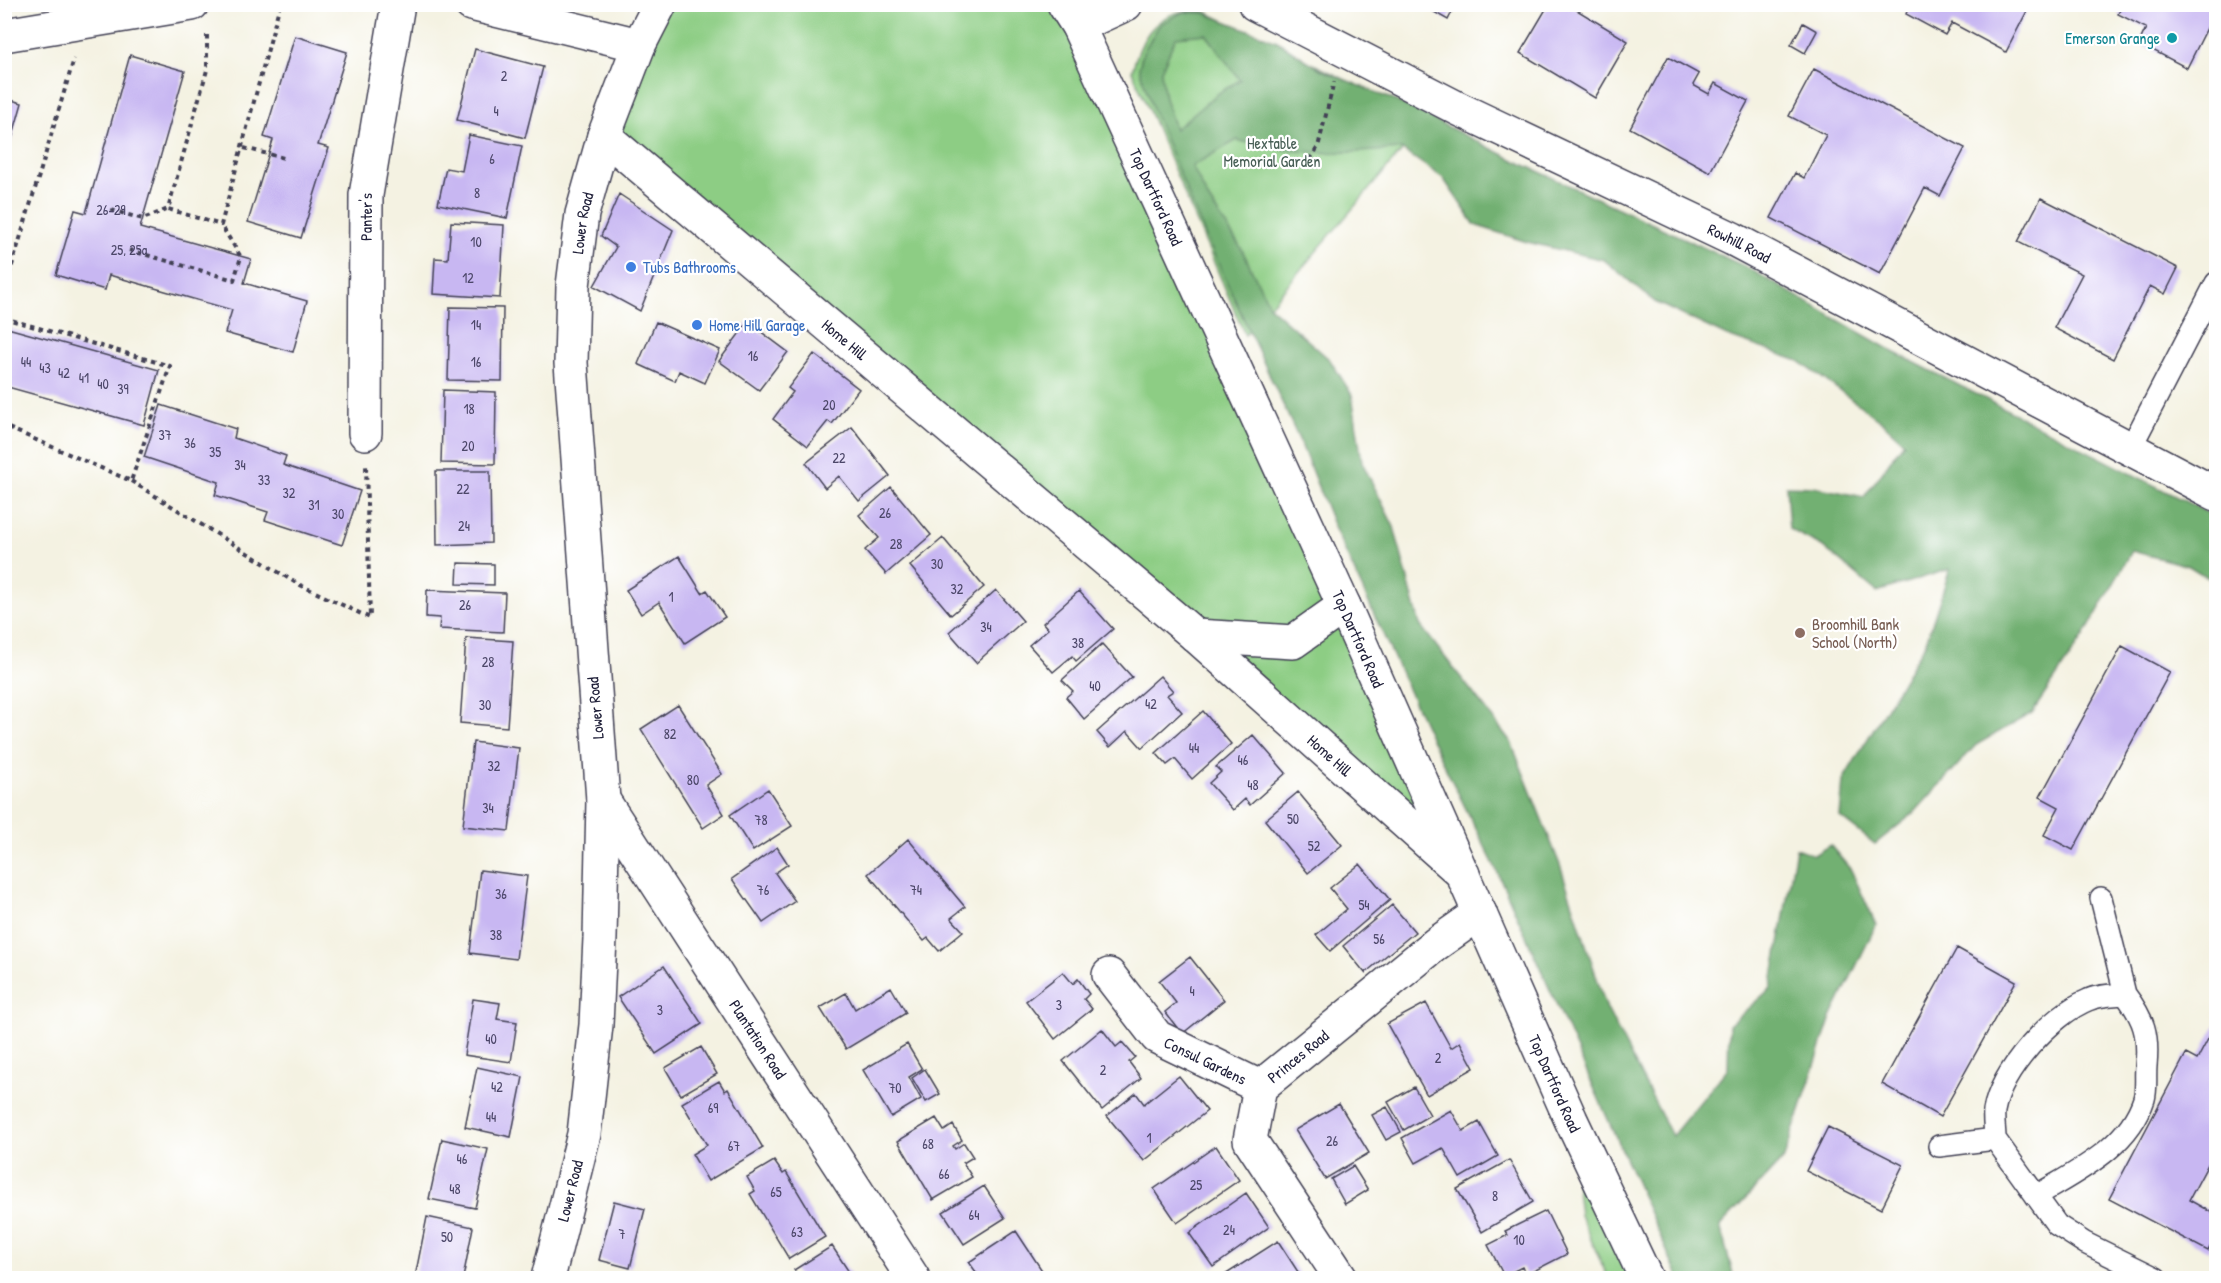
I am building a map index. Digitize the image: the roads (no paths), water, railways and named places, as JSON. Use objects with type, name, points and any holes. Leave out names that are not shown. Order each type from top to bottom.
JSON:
[{"type":"street","name":"Panter's","points":[[365,433],[366,195],[398,4]]},
{"type":"street","points":[[471,4],[639,45]]},
{"type":"street","points":[[604,136],[639,45],[660,4]]},
{"type":"street","points":[[1071,15],[1126,4]]},
{"type":"street","name":"Rowhill Road","points":[[1255,4],[1459,109],[1733,239],[2217,494]]},
{"type":"street","points":[[4,35],[86,21],[200,15]]},
{"type":"street","name":"Top Dartford Road","points":[[1071,15],[1344,606],[1571,1120],[1646,1278]]},
{"type":"street","name":"Home Hill","points":[[604,136],[1196,636],[1464,874]]},
{"type":"street","name":"Lower Road","points":[[549,1278],[584,1134],[596,1025],[603,800],[571,363],[573,286],[582,214],[604,136]]},
{"type":"street","points":[[1196,636],[1293,642],[1344,606]]},
{"type":"street","name":"Plantation Road","points":[[603,800],[914,1278]]},
{"type":"street","name":"Princes Road","points":[[1341,1278],[1250,1140],[1260,1087],[1437,944],[1480,913]]},
{"type":"street","name":"Consul Gardens","points":[[1108,975],[1157,1037],[1260,1087]]},
{"type":"lane","points":[[2130,449],[2217,283]]},
{"type":"lane","points":[[2036,1196],[2097,1160],[2126,1132],[2144,1098],[2147,1050],[2141,1015],[2125,994],[2101,898]]},
{"type":"lane","points":[[2125,994],[2088,999],[2052,1024],[2027,1048],[2004,1081],[1994,1111],[1995,1139],[2057,1225],[2085,1243],[2156,1278]]},
{"type":"lane","points":[[1939,1146],[1995,1139]]},
{"type":"place","name":"Emerson Grange","points":[[2172,38]]},
{"type":"place","name":"Tubs Bathrooms","points":[[631,267]]},
{"type":"place","name":"Home Hill Garage","points":[[697,325]]},
{"type":"place","name":"Broomhill Bank School (North)","points":[[1800,633]]},
{"type":"park label","name":"Hextable Memorial Garden","points":[[1272,152]]}]
